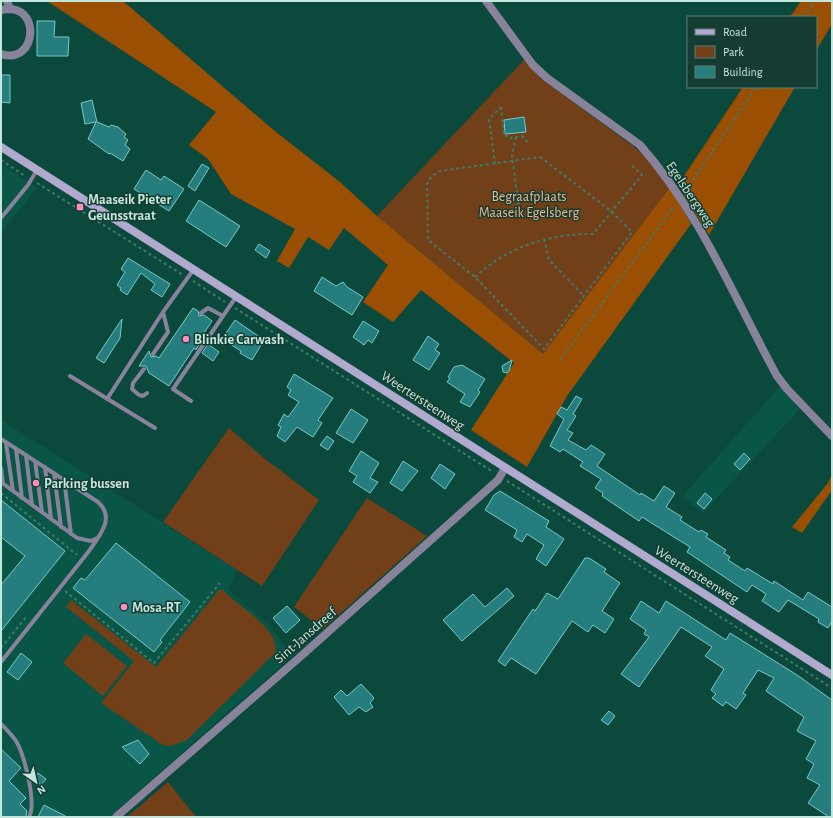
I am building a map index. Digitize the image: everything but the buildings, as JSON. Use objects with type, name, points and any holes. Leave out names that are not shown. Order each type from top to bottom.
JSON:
[{"type":"main road","name":"Weertersteenweg","points":[[1,147],[832,675]]},
{"type":"street","name":"Egelsbergweg","points":[[486,1],[533,65],[547,78],[640,145],[680,198],[724,272],[777,376],[786,389],[832,436]]},
{"type":"street","points":[[1,10],[8,5],[23,14],[28,20],[31,35],[25,48],[19,52],[12,55],[1,54]]},
{"type":"street","name":"Sint-Jansdreef","points":[[116,817],[300,657],[500,477],[506,468]]},
{"type":"lane","points":[[1,218],[37,170]]},
{"type":"lane","points":[[107,399],[163,312],[194,269]]},
{"type":"lane","points":[[191,402],[173,389],[237,296]]},
{"type":"lane","points":[[201,313],[208,308],[223,316]]},
{"type":"lane","points":[[153,354],[168,332],[163,312]]},
{"type":"lane","points":[[144,369],[133,383],[132,389],[138,395],[143,396],[147,393]]},
{"type":"lane","points":[[70,376],[155,428]]},
{"type":"lane","points":[[1,439],[103,506],[107,518],[106,525],[98,538],[1,662]]},
{"type":"lane","points":[[6,443],[13,491]]},
{"type":"lane","points":[[16,449],[22,498]]},
{"type":"lane","points":[[26,455],[32,505]]},
{"type":"lane","points":[[35,461],[42,512]]},
{"type":"lane","points":[[45,467],[51,519]]},
{"type":"lane","points":[[1,468],[2,483],[71,534],[84,541],[98,538]]},
{"type":"lane","points":[[54,473],[61,526]]},
{"type":"lane","points":[[64,479],[71,534]]},
{"type":"lane","points":[[1,724],[16,741],[21,751],[31,794],[32,803],[29,817]]},
{"type":"path","points":[[805,16],[815,1]]},
{"type":"path","points":[[560,360],[680,198],[755,88]]},
{"type":"path","points":[[495,164],[489,119],[501,107],[504,136],[522,136],[529,144]]},
{"type":"path","points":[[516,137],[512,155],[514,160],[519,208]]},
{"type":"path","points":[[540,157],[611,211],[632,232],[544,349],[475,277],[428,240],[427,184],[432,176],[440,171],[514,160],[540,157]]},
{"type":"path","name":"Weertersteenweg","points":[[1,160],[832,688]]},
{"type":"path","points":[[475,277],[484,269],[519,248],[544,239],[575,233],[592,234],[642,175],[630,164]]},
{"type":"path","points":[[544,239],[549,260],[584,296]]},
{"type":"path","points":[[1,493],[77,554],[73,560]]},
{"type":"path","points":[[68,593],[154,663],[220,583]]},
{"type":"path","points":[[1,648],[30,612]]},
{"type":"shaded area","points":[[47,1],[123,1],[276,132],[340,182],[377,216],[543,354],[670,187],[691,224],[567,396],[527,467],[471,430],[514,363],[421,290],[393,322],[363,302],[388,265],[344,228],[329,250],[308,237],[289,268],[277,261],[295,229],[231,194],[208,159],[189,145],[216,112]]},
{"type":"shaded area","points":[[801,1],[832,1],[832,24],[817,49],[817,16],[791,16]]},
{"type":"shaded area","points":[[742,88],[794,88],[709,235],[678,185]]},
{"type":"shaded area","points":[[1,164],[37,188],[1,233]]},
{"type":"shaded area","points":[[781,385],[800,409],[703,513],[682,497]]},
{"type":"shaded area","name":"Mosa-RT","points":[[1,420],[237,570],[228,589],[268,624],[293,655],[109,817],[1,817]]},
{"type":"shaded area","points":[[832,474],[832,490],[802,533],[792,527],[828,483]]},
{"type":"green space","name":"Begraafplaats Maaseik Egelsberg","points":[[524,60],[540,78],[633,146],[649,160],[670,187],[543,354],[377,216]]},
{"type":"green space","points":[[229,428],[264,458],[319,500],[262,586],[163,522]]},
{"type":"green space","points":[[367,498],[427,536],[323,629],[294,607]]},
{"type":"green space","points":[[219,590],[223,590],[265,627],[272,636],[275,644],[275,653],[187,740],[171,746],[163,745],[101,703],[134,661],[66,607],[71,600],[156,667]]},
{"type":"green space","points":[[86,634],[127,666],[103,696],[63,663]]},
{"type":"green space","points":[[168,782],[196,817],[127,817]]},
{"type":"place","name":"Maaseik Pieter Geunsstraat","points":[[80,207]]},
{"type":"place","name":"Blinkie Carwash","points":[[186,339]]},
{"type":"place","name":"Parking bussen","points":[[36,483]]},
{"type":"place","name":"Mosa-RT","points":[[124,607]]}]
